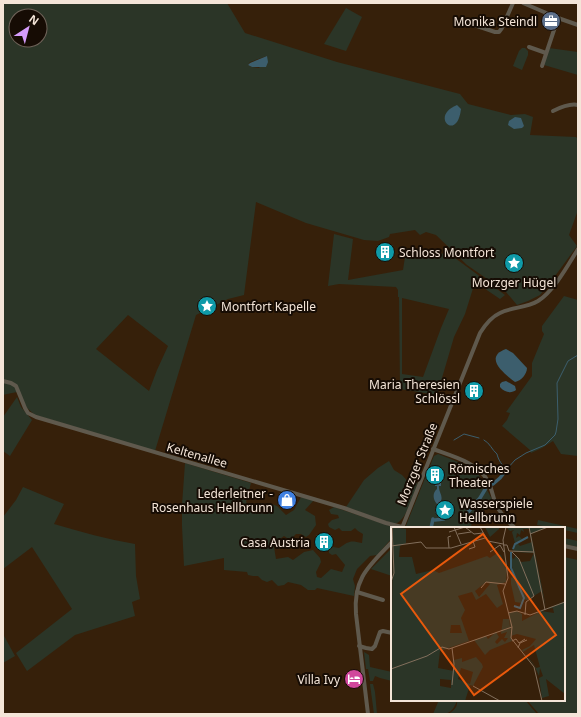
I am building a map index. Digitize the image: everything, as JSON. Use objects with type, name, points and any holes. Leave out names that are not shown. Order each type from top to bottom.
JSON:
[{"type":"street","points":[[465,22],[499,32],[513,3]]},
{"type":"street","points":[[523,3],[578,25]]},
{"type":"street","points":[[542,66],[558,18]]},
{"type":"street","points":[[529,46],[546,53]]},
{"type":"street","points":[[553,111],[566,106],[575,104],[578,105]]},
{"type":"street","name":"Morzger Straße","points":[[402,527],[477,340],[485,326],[499,313],[529,306],[542,298],[550,291],[578,249]]},
{"type":"street","name":"Keltenallee","points":[[3,381],[12,383],[16,386],[28,413],[36,417],[344,508],[399,527]]},
{"type":"street","points":[[433,449],[468,462],[481,472],[488,482],[501,513],[514,527]]},
{"type":"street","points":[[368,714],[355,606],[356,592],[365,571],[391,543]]},
{"type":"street","points":[[565,546],[578,549]]},
{"type":"street","points":[[356,592],[383,600]]},
{"type":"street","points":[[359,646],[372,649],[375,646],[380,632],[391,632]]},
{"type":"green space","points":[[3,3],[227,3],[245,33],[337,62],[460,94],[468,104],[511,115],[525,114],[533,117],[530,135],[576,137],[578,139],[578,210],[569,235],[577,246],[540,295],[528,301],[517,305],[506,292],[467,265],[436,235],[426,232],[420,235],[415,230],[390,234],[389,237],[378,241],[364,240],[306,223],[256,202],[244,295],[228,299],[196,315],[155,451],[35,415],[27,408],[17,392],[3,395]],"holes":[[[267,56],[259,68],[248,65],[250,62]],[[128,315],[168,346],[149,391],[96,349]]]},
{"type":"green space","points":[[346,8],[362,17],[346,51],[324,44]]},
{"type":"green space","points":[[522,48],[525,48],[528,51],[528,55],[522,70],[513,66],[519,51]]},
{"type":"green space","points":[[549,48],[578,52],[578,75],[544,65]]},
{"type":"green space","points":[[334,234],[353,239],[348,280],[403,270],[405,257],[424,252],[447,254],[455,258],[505,295],[500,299],[475,282],[465,314],[454,337],[437,395],[400,389],[399,297],[396,287],[339,284],[328,286]],"holes":[[[402,298],[449,309],[423,377],[402,374]]]},
{"type":"green space","points":[[564,296],[578,300],[578,456],[561,454],[553,441],[531,453],[530,450],[502,426],[510,413],[506,412],[532,376],[532,363],[544,334],[542,331],[542,326]]},
{"type":"green space","points":[[17,397],[21,407],[32,420],[10,456],[3,451],[3,417]]},
{"type":"green space","points":[[438,454],[466,465],[464,470],[471,474],[473,471],[479,475],[494,503],[471,519],[471,527],[405,527],[434,456]]},
{"type":"green space","points":[[389,461],[394,470],[402,475],[412,486],[418,482],[406,513],[398,522],[394,524],[346,507],[364,480]]},
{"type":"green space","points":[[185,463],[251,483],[246,502],[251,506],[256,506],[260,503],[267,506],[272,504],[277,506],[286,515],[294,510],[301,497],[314,500],[305,510],[315,516],[316,525],[309,535],[306,537],[301,534],[296,534],[292,538],[287,538],[284,536],[277,541],[273,541],[276,559],[288,557],[293,560],[304,552],[313,550],[320,558],[321,562],[316,572],[317,577],[321,578],[331,569],[342,572],[345,565],[336,554],[332,555],[329,553],[329,550],[333,547],[339,548],[350,542],[362,543],[363,534],[355,528],[351,531],[342,531],[339,528],[335,530],[329,527],[328,524],[332,520],[339,518],[338,515],[331,514],[329,510],[334,507],[390,526],[391,539],[377,555],[370,556],[357,569],[353,579],[355,586],[354,596],[317,588],[315,590],[308,590],[301,585],[288,582],[284,585],[278,586],[272,580],[267,582],[258,576],[248,575],[247,572],[224,570],[224,558],[184,566],[182,505]]},
{"type":"green space","points":[[23,487],[64,504],[54,524],[135,544],[136,576],[140,599],[132,602],[135,616],[75,635],[27,671],[16,653],[72,609],[32,547],[3,569],[3,517],[16,500]]},
{"type":"green space","points":[[538,520],[578,529],[578,533],[565,530],[565,527],[537,525]]},
{"type":"green space","points":[[565,538],[578,541],[578,547],[565,544]]},
{"type":"green space","points":[[391,549],[391,576],[371,569]]},
{"type":"green space","points":[[565,557],[578,560],[578,714],[539,714],[528,701],[565,701]]},
{"type":"green space","points":[[3,634],[15,656],[3,663]]},
{"type":"green space","points":[[364,652],[369,655],[370,667],[391,672],[391,681],[375,676],[373,681],[370,681],[368,669],[366,669]]},
{"type":"green space","points":[[370,684],[373,684],[375,692],[377,714],[374,714]]},
{"type":"green space","points":[[439,701],[457,701],[453,709],[448,713],[433,714]]},
{"type":"green space","points":[[457,701],[526,701],[537,714],[448,714],[452,712],[457,705]]},
{"type":"water","points":[[267,56],[268,62],[266,67],[252,67],[248,65],[250,63]]},
{"type":"water","points":[[457,105],[461,109],[459,119],[451,126],[447,124],[445,115],[449,110]]},
{"type":"water","points":[[515,117],[521,118],[524,126],[522,128],[514,129],[508,125],[509,121]]},
{"type":"water","points":[[506,349],[513,353],[527,368],[525,375],[515,382],[501,370],[496,361],[496,356],[499,352]]},
{"type":"water","points":[[506,381],[515,386],[516,390],[510,392],[502,389],[500,384]]},
{"type":"water","points":[[435,480],[441,480],[441,486],[439,486],[439,488],[442,497],[438,505],[438,508],[440,508],[440,513],[438,516],[437,513],[435,513],[437,504],[434,496],[434,492],[437,489],[437,486],[435,486]]},
{"type":"waterway","points":[[484,440],[497,454],[500,462],[507,469],[515,460],[526,453],[545,445],[556,432],[558,419],[557,383],[568,361],[578,355]]},
{"type":"waterway","points":[[454,440],[464,434],[479,438]]},
{"type":"waterway","points":[[493,484],[507,469]]},
{"type":"waterway","points":[[464,517],[480,498],[486,488]]},
{"type":"waterway","points":[[431,527],[433,519]]},
{"type":"waterway","points":[[435,520],[444,519]]},
{"type":"place","name":"Monika Steindl","points":[[551,21]]},
{"type":"place","name":"Schloss Montfort","points":[[385,252]]},
{"type":"place","name":"Morzger Hügel","points":[[514,263]]},
{"type":"place","name":"Montfort Kapelle","points":[[207,306]]},
{"type":"place","name":"Maria Theresien Schlössl","points":[[474,391]]},
{"type":"place","name":"Römisches Theater","points":[[435,475]]},
{"type":"place","name":"Lederleitner - Rosenhaus Hellbrunn","points":[[287,500]]},
{"type":"place","name":"Wasserspiele Hellbrunn","points":[[445,510]]},
{"type":"place","name":"Casa Austria","points":[[324,542]]},
{"type":"place","name":"Villa Ivy","points":[[354,679]]}]
